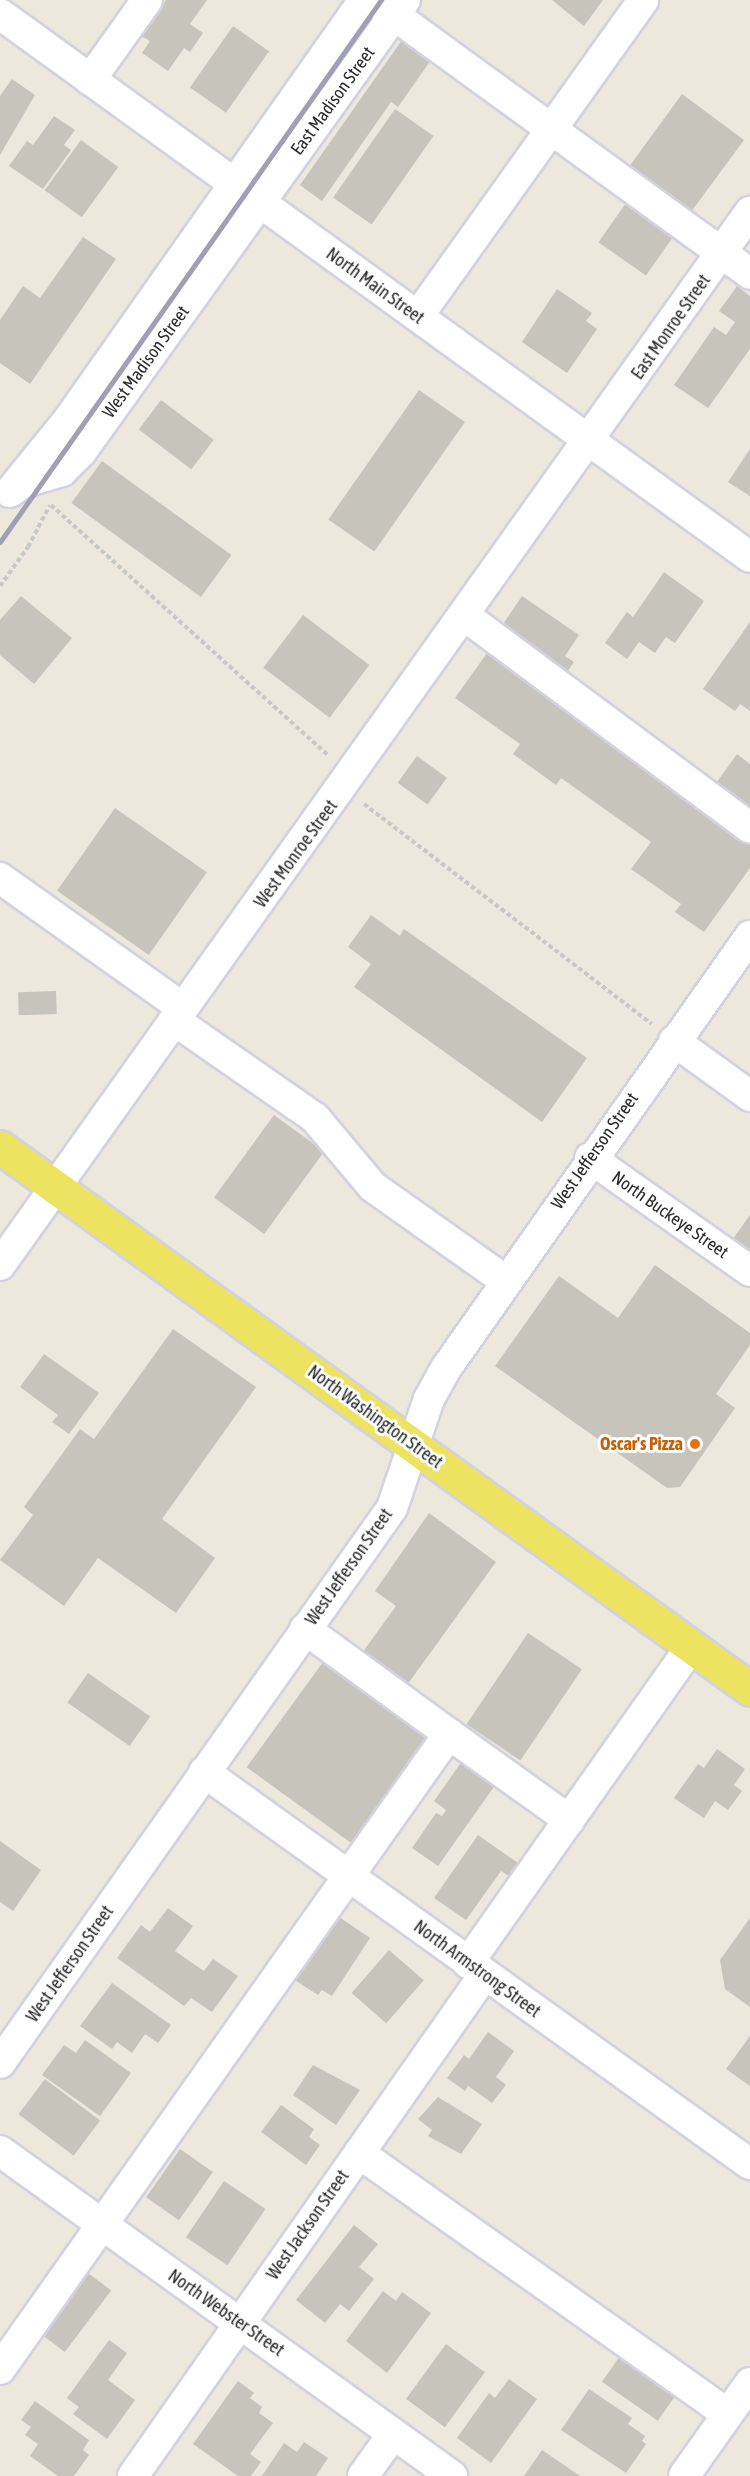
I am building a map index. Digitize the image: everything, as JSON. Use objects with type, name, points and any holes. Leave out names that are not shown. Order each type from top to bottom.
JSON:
[{"type":"main road","name":"North Washington Street","points":[[0,1147],[750,1689]]},
{"type":"street","points":[[90,80],[147,0]]},
{"type":"street","name":"East Madison Street","points":[[235,184],[364,0]]},
{"type":"street","points":[[418,316],[643,0]]},
{"type":"street","points":[[391,5],[550,132],[750,274]]},
{"type":"street","name":"East Madison Street","points":[[260,203],[391,5]]},
{"type":"street","name":"North Main Street","points":[[0,14],[750,556]]},
{"type":"street","name":"West Madison Street","points":[[11,491],[69,419],[235,184]]},
{"type":"street","name":"West Madison Street","points":[[11,491],[22,483],[62,471],[76,459],[260,203]]},
{"type":"street","name":"East Monroe Street","points":[[589,441],[722,255],[750,212]]},
{"type":"street","name":"West Monroe Street","points":[[0,1265],[589,441]]},
{"type":"street","points":[[465,616],[750,828]]},
{"type":"street","points":[[4,889],[178,1014],[315,1118],[373,1187],[506,1281]]},
{"type":"street","name":"West Jefferson Street","points":[[0,2063],[392,1508],[416,1447],[429,1399],[442,1375],[590,1158],[750,936]]},
{"type":"street","points":[[674,1041],[750,1096]]},
{"type":"street","name":"North Buckeye Street","points":[[590,1158],[750,1271]]},
{"type":"street","points":[[305,1629],[568,1820]]},
{"type":"street","name":"West Jackson Street","points":[[133,2476],[359,2153],[568,1820],[692,1646]]},
{"type":"street","points":[[0,2369],[448,1734]]},
{"type":"street","name":"North Armstrong Street","points":[[204,1772],[750,2164]]},
{"type":"street","name":"North Webster Street","points":[[0,2151],[241,2322],[452,2476]]},
{"type":"street","points":[[359,2153],[728,2414]]},
{"type":"street","points":[[684,2476],[750,2383]]},
{"type":"street","points":[[363,2476],[393,2434]]},
{"type":"path","points":[[0,586],[28,548],[50,505]]},
{"type":"building","points":[[166,0],[207,0],[190,24],[203,33],[190,52],[184,48],[168,71],[142,53],[150,41],[141,36]]},
{"type":"building","points":[[552,0],[603,0],[584,26]]},
{"type":"building","points":[[233,26],[269,51],[226,113],[190,87]]},
{"type":"building","points":[[402,40],[431,60],[398,107],[391,102],[322,201],[300,185]]},
{"type":"building","points":[[12,79],[35,95],[0,155],[0,96]]},
{"type":"building","points":[[682,94],[744,140],[691,212],[647,179],[631,181],[623,175]]},
{"type":"building","points":[[395,109],[434,136],[372,224],[333,197]]},
{"type":"building","points":[[54,116],[75,130],[64,145],[71,150],[43,189],[9,166],[27,141],[33,145]]},
{"type":"building","points":[[81,140],[118,167],[82,217],[45,190]]},
{"type":"building","points":[[626,203],[674,236],[646,276],[598,242]]},
{"type":"building","points":[[83,237],[116,259],[30,384],[0,363],[0,320],[23,286],[40,298]]},
{"type":"building","points":[[737,286],[750,296],[750,349],[708,408],[674,385],[714,327],[726,335],[735,322],[719,311]]},
{"type":"building","points":[[557,289],[592,313],[586,321],[597,329],[567,373],[522,342]]},
{"type":"building","points":[[419,390],[465,422],[374,552],[328,519]]},
{"type":"building","points":[[161,400],[214,440],[191,469],[139,430]]},
{"type":"building","points":[[750,449],[750,496],[728,482]]},
{"type":"building","points":[[102,461],[231,555],[201,597],[71,503]]},
{"type":"building","points":[[664,572],[704,601],[675,643],[666,637],[655,653],[639,642],[627,659],[605,643],[627,612],[633,617]]},
{"type":"building","points":[[21,596],[72,638],[34,684],[0,655],[0,620]]},
{"type":"building","points":[[522,596],[579,635],[565,656],[574,662],[565,675],[499,630]]},
{"type":"building","points":[[303,615],[369,665],[330,718],[263,668]]},
{"type":"building","points":[[750,622],[750,711],[740,704],[735,711],[703,689]]},
{"type":"building","points":[[487,653],[750,841],[750,868],[704,932],[675,912],[681,904],[631,869],[651,842],[561,778],[556,785],[513,754],[520,744],[455,698]]},
{"type":"building","points":[[737,754],[750,764],[750,812],[714,786]]},
{"type":"building","points":[[417,756],[447,778],[428,804],[398,783]]},
{"type":"building","points":[[115,808],[207,872],[149,955],[57,891]]},
{"type":"building","points":[[371,915],[400,936],[404,929],[587,1058],[542,1122],[354,987],[371,964],[348,947]]},
{"type":"building","points":[[56,991],[57,1014],[19,1015],[18,992]]},
{"type":"building","points":[[274,1115],[324,1151],[264,1234],[214,1198]]},
{"type":"building","points":[[750,1215],[750,1253],[732,1240]]},
{"type":"building","points":[[655,1265],[750,1333],[750,1345],[716,1394],[735,1408],[680,1487],[667,1488],[495,1366],[559,1276],[618,1318]]},
{"type":"building","points":[[173,1329],[256,1387],[162,1519],[215,1558],[176,1613],[98,1558],[64,1606],[0,1560],[33,1515],[24,1507],[80,1429],[94,1439]]},
{"type":"building","points":[[44,1354],[99,1393],[69,1434],[52,1422],[58,1415],[20,1387]]},
{"type":"building","points":[[429,1513],[496,1562],[402,1692],[357,1660],[396,1606],[375,1591]]},
{"type":"building","points":[[528,1633],[582,1669],[520,1761],[466,1724]]},
{"type":"building","points":[[326,1658],[435,1737],[356,1847],[247,1767]]},
{"type":"building","points":[[88,1673],[150,1717],[130,1746],[67,1702]]},
{"type":"building","points":[[717,1749],[745,1769],[734,1785],[742,1791],[728,1810],[715,1801],[704,1818],[674,1798],[698,1764],[704,1768]]},
{"type":"building","points":[[465,1757],[498,1781],[438,1866],[412,1848],[436,1813],[442,1816],[446,1810],[434,1801]]},
{"type":"building","points":[[478,1835],[518,1863],[509,1876],[501,1871],[466,1920],[434,1898]]},
{"type":"building","points":[[0,1841],[41,1870],[13,1911],[0,1902]]},
{"type":"building","points":[[168,1908],[193,1926],[175,1951],[204,1971],[213,1959],[238,1976],[212,2012],[191,1998],[184,2006],[117,1958],[141,1925],[150,1932]]},
{"type":"building","points":[[336,1915],[370,1938],[332,1996],[322,1990],[318,1995],[290,1977]]},
{"type":"building","points":[[750,1918],[750,2007],[725,1989],[720,1960]]},
{"type":"building","points":[[389,1950],[424,1980],[386,2023],[352,1993]]},
{"type":"building","points":[[112,1983],[171,2025],[158,2043],[145,2034],[132,2053],[117,2042],[112,2049],[80,2026]]},
{"type":"building","points":[[488,2032],[514,2051],[496,2077],[506,2085],[492,2103],[468,2086],[465,2091],[447,2078],[464,2055],[469,2059]]},
{"type":"building","points":[[750,2036],[750,2086],[726,2069]]},
{"type":"building","points":[[85,2040],[131,2073],[100,2116],[42,2075],[64,2045],[76,2053]]},
{"type":"building","points":[[313,2065],[360,2090],[336,2125],[293,2095]]},
{"type":"building","points":[[45,2079],[100,2121],[74,2156],[19,2114]]},
{"type":"building","points":[[438,2097],[482,2124],[461,2154],[428,2136],[432,2130],[418,2119]]},
{"type":"building","points":[[281,2105],[314,2129],[309,2137],[320,2145],[306,2165],[261,2132]]},
{"type":"building","points":[[180,2149],[213,2172],[179,2220],[146,2197]]},
{"type":"building","points":[[224,2181],[265,2209],[227,2265],[186,2237]]},
{"type":"building","points":[[354,2225],[378,2244],[359,2267],[374,2279],[349,2311],[340,2304],[325,2323],[296,2300]]},
{"type":"building","points":[[84,2270],[111,2290],[65,2352],[38,2331]]},
{"type":"building","points":[[383,2291],[396,2301],[402,2292],[431,2313],[387,2373],[346,2341]]},
{"type":"building","points":[[109,2340],[127,2353],[108,2380],[135,2400],[107,2439],[73,2414],[79,2407],[67,2398]]},
{"type":"building","points":[[446,2344],[485,2372],[445,2427],[406,2399]]},
{"type":"building","points":[[625,2349],[681,2388],[658,2421],[602,2382]]},
{"type":"building","points":[[509,2379],[537,2399],[491,2463],[457,2438],[489,2393],[495,2398]]},
{"type":"building","points":[[238,2381],[254,2393],[250,2398],[262,2407],[259,2413],[273,2423],[250,2454],[261,2462],[251,2476],[238,2476],[193,2444]]},
{"type":"building","points":[[589,2389],[632,2418],[628,2424],[645,2436],[642,2441],[646,2444],[626,2473],[561,2430]]},
{"type":"building","points":[[35,2401],[89,2440],[83,2450],[89,2455],[74,2476],[58,2476],[30,2456],[38,2444],[25,2435],[31,2427],[21,2420]]},
{"type":"building","points":[[304,2442],[328,2458],[316,2476],[262,2476],[284,2443],[297,2452]]},
{"type":"building","points":[[542,2450],[580,2476],[524,2476]]},
{"type":"railway","points":[[0,542],[381,0]]},
{"type":"place","name":"Oscar's Pizza","points":[[695,1444]]}]
